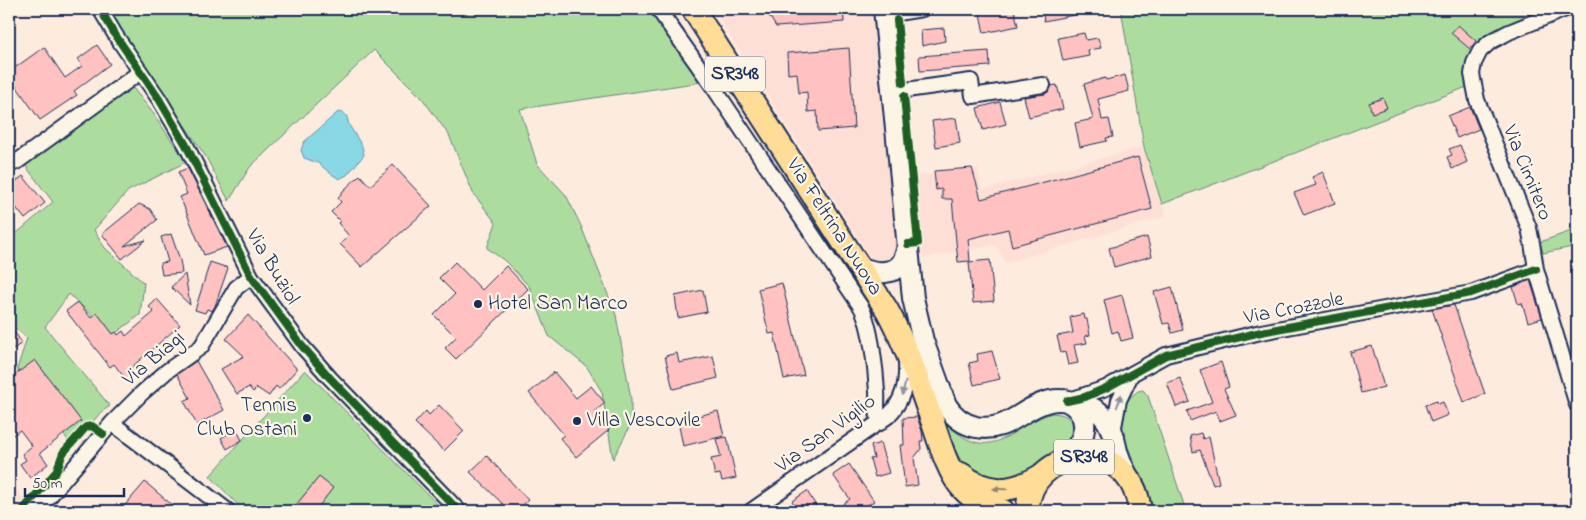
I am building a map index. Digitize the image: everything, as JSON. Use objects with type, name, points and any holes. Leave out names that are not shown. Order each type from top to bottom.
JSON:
[{"type":"main road","name":"Via Feltrina Nuova","points":[[693,9],[887,310],[905,345],[954,476],[965,491],[978,501],[1003,511]]},
{"type":"main road","points":[[884,12],[912,285],[919,326],[946,405],[952,414],[961,421],[971,426],[982,428],[1005,425],[1045,402],[1055,400],[1086,405],[1098,411],[1106,418],[1113,433],[1120,460],[1130,482]]},
{"type":"main road","points":[[859,266],[869,271],[877,272],[895,269],[902,263],[908,244]]},
{"type":"main road","points":[[1055,467],[1078,445],[1082,437],[1084,425],[1080,412],[1066,401]]},
{"type":"main road","name":"SR348","points":[[1028,511],[1030,494],[1036,483],[1055,467],[1085,457],[1104,460],[1119,468],[1137,495],[1140,511]]},
{"type":"main road","name":"Via Feltrina Nuova","points":[[947,459],[954,468],[970,481],[991,488],[1006,489],[1017,487],[1055,467]]},
{"type":"street","name":"Via Buziol","points":[[100,9],[186,144],[252,276],[302,346],[330,378],[459,511]]},
{"type":"street","points":[[658,9],[714,88],[861,307],[868,328],[877,390],[877,413],[880,423]]},
{"type":"street","points":[[884,12],[922,9]]},
{"type":"street","name":"Via Cimitero","points":[[1566,9],[1509,32],[1490,42],[1480,51],[1474,63],[1472,74],[1477,100],[1528,228],[1536,269],[1577,403]]},
{"type":"street","points":[[9,165],[18,161],[140,72]]},
{"type":"street","points":[[892,92],[971,81],[973,96],[1042,85]]},
{"type":"street","name":"Via Crozzole","points":[[1066,401],[1101,391],[1166,355],[1261,332],[1471,293],[1536,269]]},
{"type":"street","name":"Via Biagi","points":[[37,511],[112,423],[142,393],[167,371],[201,347],[214,328],[224,305],[236,288],[252,276]]},
{"type":"street","name":"Via San Vigilio","points":[[751,511],[880,423],[893,410],[904,391],[906,373],[905,345]]},
{"type":"street","name":"Via Crozzole","points":[[1113,433],[1119,400],[1126,382],[1134,373]]},
{"type":"street","points":[[112,423],[228,511]]},
{"type":"shaded area","points":[[713,9],[873,9],[880,99],[899,257],[878,269]]},
{"type":"shaded area","points":[[1144,147],[1166,216],[1006,263],[995,245],[923,258],[916,176],[978,168],[982,190]]},
{"type":"shaded area","points":[[9,480],[26,502],[17,511],[9,511]]},
{"type":"green space","points":[[105,9],[670,9],[715,80],[520,109],[537,164],[566,195],[581,226],[616,315],[631,399],[631,424],[613,459],[602,392],[587,367],[549,336],[529,286],[505,261],[487,248],[496,223],[473,193],[449,135],[422,98],[374,50],[250,167],[229,201],[206,157],[169,102],[145,72]]},
{"type":"green space","points":[[1121,9],[1566,9],[1507,35],[1469,70],[1467,87],[1162,204],[1144,147]]},
{"type":"green space","points":[[129,83],[153,113],[186,162],[128,191],[94,230],[105,248],[144,283],[140,315],[113,335],[69,294],[45,327],[110,406],[101,412],[72,446],[17,369],[27,338],[9,323],[9,240],[53,202],[24,164]]},
{"type":"green space","points":[[1577,229],[1577,246],[1543,253],[1540,242]]},
{"type":"green space","name":"Tennis Club Ostani","points":[[305,370],[444,511],[244,511],[210,476]]},
{"type":"green space","points":[[1143,390],[1148,396],[1186,511],[1149,511],[1119,435],[1127,400],[1138,391]]},
{"type":"green space","points":[[1052,413],[1065,416],[1072,423],[1071,445],[1047,461],[1001,483],[967,468],[955,452],[946,426],[947,424],[963,436],[976,442],[989,443],[1000,440],[1037,419]]},
{"type":"water","points":[[338,112],[344,113],[347,117],[349,125],[362,146],[364,155],[347,175],[339,179],[318,163],[304,158],[301,150],[304,142]]},
{"type":"building","points":[[765,9],[843,9],[844,22],[776,27]]},
{"type":"building","points":[[979,9],[1014,9],[1018,26],[984,33]]},
{"type":"building","points":[[1042,9],[1078,9],[1079,14],[1044,21]]},
{"type":"building","points":[[1458,25],[1476,41],[1470,49],[1451,33]]},
{"type":"building","points":[[944,28],[945,41],[922,46],[921,30]]},
{"type":"building","points":[[1084,33],[1086,40],[1098,38],[1101,48],[1088,50],[1089,56],[1063,61],[1058,38]]},
{"type":"building","points":[[97,45],[110,64],[74,91],[77,95],[40,120],[9,76],[9,72],[44,47],[65,78],[82,66],[78,59]]},
{"type":"building","points":[[849,48],[854,128],[818,131],[817,111],[808,112],[807,92],[799,93],[797,73],[788,74],[787,53]]},
{"type":"building","points":[[989,51],[990,66],[920,71],[919,56]]},
{"type":"building","points":[[1125,75],[1129,91],[1098,99],[1102,120],[1109,119],[1113,137],[1106,138],[1107,141],[1080,147],[1075,123],[1093,119],[1084,84]]},
{"type":"building","points":[[1057,85],[1063,109],[1029,117],[1024,97],[1045,94],[1051,86]]},
{"type":"building","points":[[1383,98],[1387,108],[1372,113],[1369,103]]},
{"type":"building","points":[[1000,102],[1006,124],[983,130],[977,108]]},
{"type":"building","points":[[1470,107],[1479,129],[1457,138],[1448,116]]},
{"type":"building","points":[[956,118],[960,143],[936,147],[932,121]]},
{"type":"building","points":[[1460,145],[1467,162],[1452,169],[1447,157],[1452,155],[1449,149]]},
{"type":"building","points":[[1138,157],[1152,209],[1012,246],[1008,229],[968,239],[970,261],[958,262],[952,199],[942,199],[942,189],[936,190],[934,171],[972,168],[981,199]]},
{"type":"building","points":[[393,165],[431,206],[362,267],[340,244],[349,236],[338,223],[340,221],[331,212],[341,202],[338,198],[343,191],[360,175],[370,186]]},
{"type":"building","points":[[188,168],[227,247],[204,255],[180,197],[187,194],[178,172]]},
{"type":"building","points":[[1323,172],[1335,203],[1304,215],[1294,193],[1316,185],[1312,177]]},
{"type":"building","points":[[9,174],[15,182],[23,176],[45,203],[25,219],[14,205],[9,209]]},
{"type":"building","points":[[139,204],[150,209],[157,220],[124,246],[146,240],[122,259],[102,234]]},
{"type":"building","points":[[171,234],[180,260],[182,273],[162,275],[160,263],[168,262],[161,237]]},
{"type":"building","points":[[1147,237],[1152,256],[1114,267],[1109,248]]},
{"type":"building","points":[[990,260],[994,301],[973,303],[969,262]]},
{"type":"building","points":[[210,262],[228,268],[215,306],[212,311],[207,309],[205,313],[195,310]]},
{"type":"building","name":"Hotel San Marco","points":[[455,262],[482,290],[506,266],[528,289],[456,359],[445,348],[456,337],[434,315],[455,294],[439,278]]},
{"type":"building","points":[[185,274],[190,305],[171,287]]},
{"type":"building","points":[[1530,280],[1542,318],[1528,322],[1522,303],[1518,304],[1513,287]]},
{"type":"building","points":[[782,283],[804,375],[784,379],[774,333],[769,334],[758,289]]},
{"type":"building","points":[[1172,287],[1183,330],[1172,333],[1169,323],[1163,324],[1154,292]]},
{"type":"building","points":[[703,290],[707,312],[678,318],[675,296]]},
{"type":"building","points":[[1122,295],[1133,338],[1121,341],[1118,331],[1112,333],[1104,300]]},
{"type":"building","points":[[157,299],[180,325],[133,366],[138,373],[127,381],[114,364],[110,367],[66,311],[78,302],[91,318],[97,313],[113,334],[116,332],[118,335],[123,331],[126,336],[154,312],[149,307]]},
{"type":"building","points":[[1454,305],[1485,394],[1464,402],[1432,309]]},
{"type":"building","points":[[1084,314],[1085,319],[1087,319],[1090,335],[1085,336],[1087,343],[1074,345],[1078,363],[1068,365],[1065,352],[1061,353],[1057,336],[1073,333],[1070,317]]},
{"type":"building","points":[[248,315],[297,369],[279,389],[276,386],[269,396],[257,388],[253,392],[249,387],[237,394],[221,369],[244,356],[226,339]]},
{"type":"building","points":[[9,324],[22,343],[9,352]]},
{"type":"building","points":[[1372,346],[1384,387],[1361,393],[1350,352]]},
{"type":"building","points":[[992,351],[1000,379],[974,385],[969,363],[978,361],[977,354]]},
{"type":"building","points":[[677,353],[679,363],[713,356],[718,378],[673,389],[665,356]]},
{"type":"building","points":[[35,360],[81,421],[40,453],[48,464],[30,478],[20,464],[26,460],[22,454],[32,446],[20,430],[9,438],[9,379]]},
{"type":"building","points":[[196,361],[224,410],[197,425],[184,401],[190,398],[177,374]]},
{"type":"building","points":[[1221,362],[1229,387],[1224,389],[1236,415],[1220,421],[1216,411],[1190,421],[1187,411],[1212,402],[1200,370]]},
{"type":"building","name":"Villa Vescovile","points":[[554,372],[576,398],[591,386],[605,403],[594,412],[609,430],[576,457],[560,438],[564,435],[529,393]]},
{"type":"building","points":[[1180,378],[1190,402],[1176,407],[1167,383]]},
{"type":"building","points":[[1437,401],[1438,404],[1443,402],[1448,415],[1431,422],[1425,405]]},
{"type":"building","points":[[439,405],[464,431],[444,451],[415,423],[426,411],[429,415]]},
{"type":"building","points":[[718,411],[724,436],[683,446],[678,421]]},
{"type":"building","points":[[917,417],[923,441],[920,441],[921,449],[914,458],[918,485],[905,487],[900,445],[904,445],[903,418]]},
{"type":"building","points":[[236,429],[242,440],[227,449],[221,438]]},
{"type":"building","points":[[1201,433],[1203,439],[1209,437],[1219,483],[1213,485],[1200,450],[1193,452],[1190,436]]},
{"type":"building","points":[[727,437],[736,478],[722,481],[720,474],[715,475],[711,459],[721,457],[716,439]]},
{"type":"building","points":[[880,443],[889,473],[875,477],[870,459],[874,458],[871,446]]},
{"type":"building","points":[[487,456],[528,500],[523,505],[530,511],[510,511],[470,472]]},
{"type":"building","points":[[849,464],[874,501],[858,511],[848,511],[843,504],[850,499],[833,475]]},
{"type":"building","points":[[319,477],[333,488],[315,511],[291,511]]},
{"type":"building","points":[[145,482],[179,511],[120,511]]},
{"type":"building","points":[[807,491],[819,511],[799,511],[792,501]]},
{"type":"cycle path","points":[[100,9],[159,99],[186,145],[251,276],[302,346],[330,378],[459,511]]},
{"type":"cycle path","points":[[897,20],[903,83]]},
{"type":"cycle path","points":[[904,96],[918,243],[908,244]]},
{"type":"cycle path","points":[[1067,401],[1085,397],[1106,388],[1166,355],[1261,332],[1471,293],[1536,269]]},
{"type":"cycle path","points":[[22,511],[56,472],[63,453],[86,427],[92,426],[103,434]]},
{"type":"place","name":"Hotel San Marco","points":[[478,304]]},
{"type":"place","name":"Tennis Club Ostani","points":[[307,418]]},
{"type":"place","name":"Villa Vescovile","points":[[577,421]]}]
